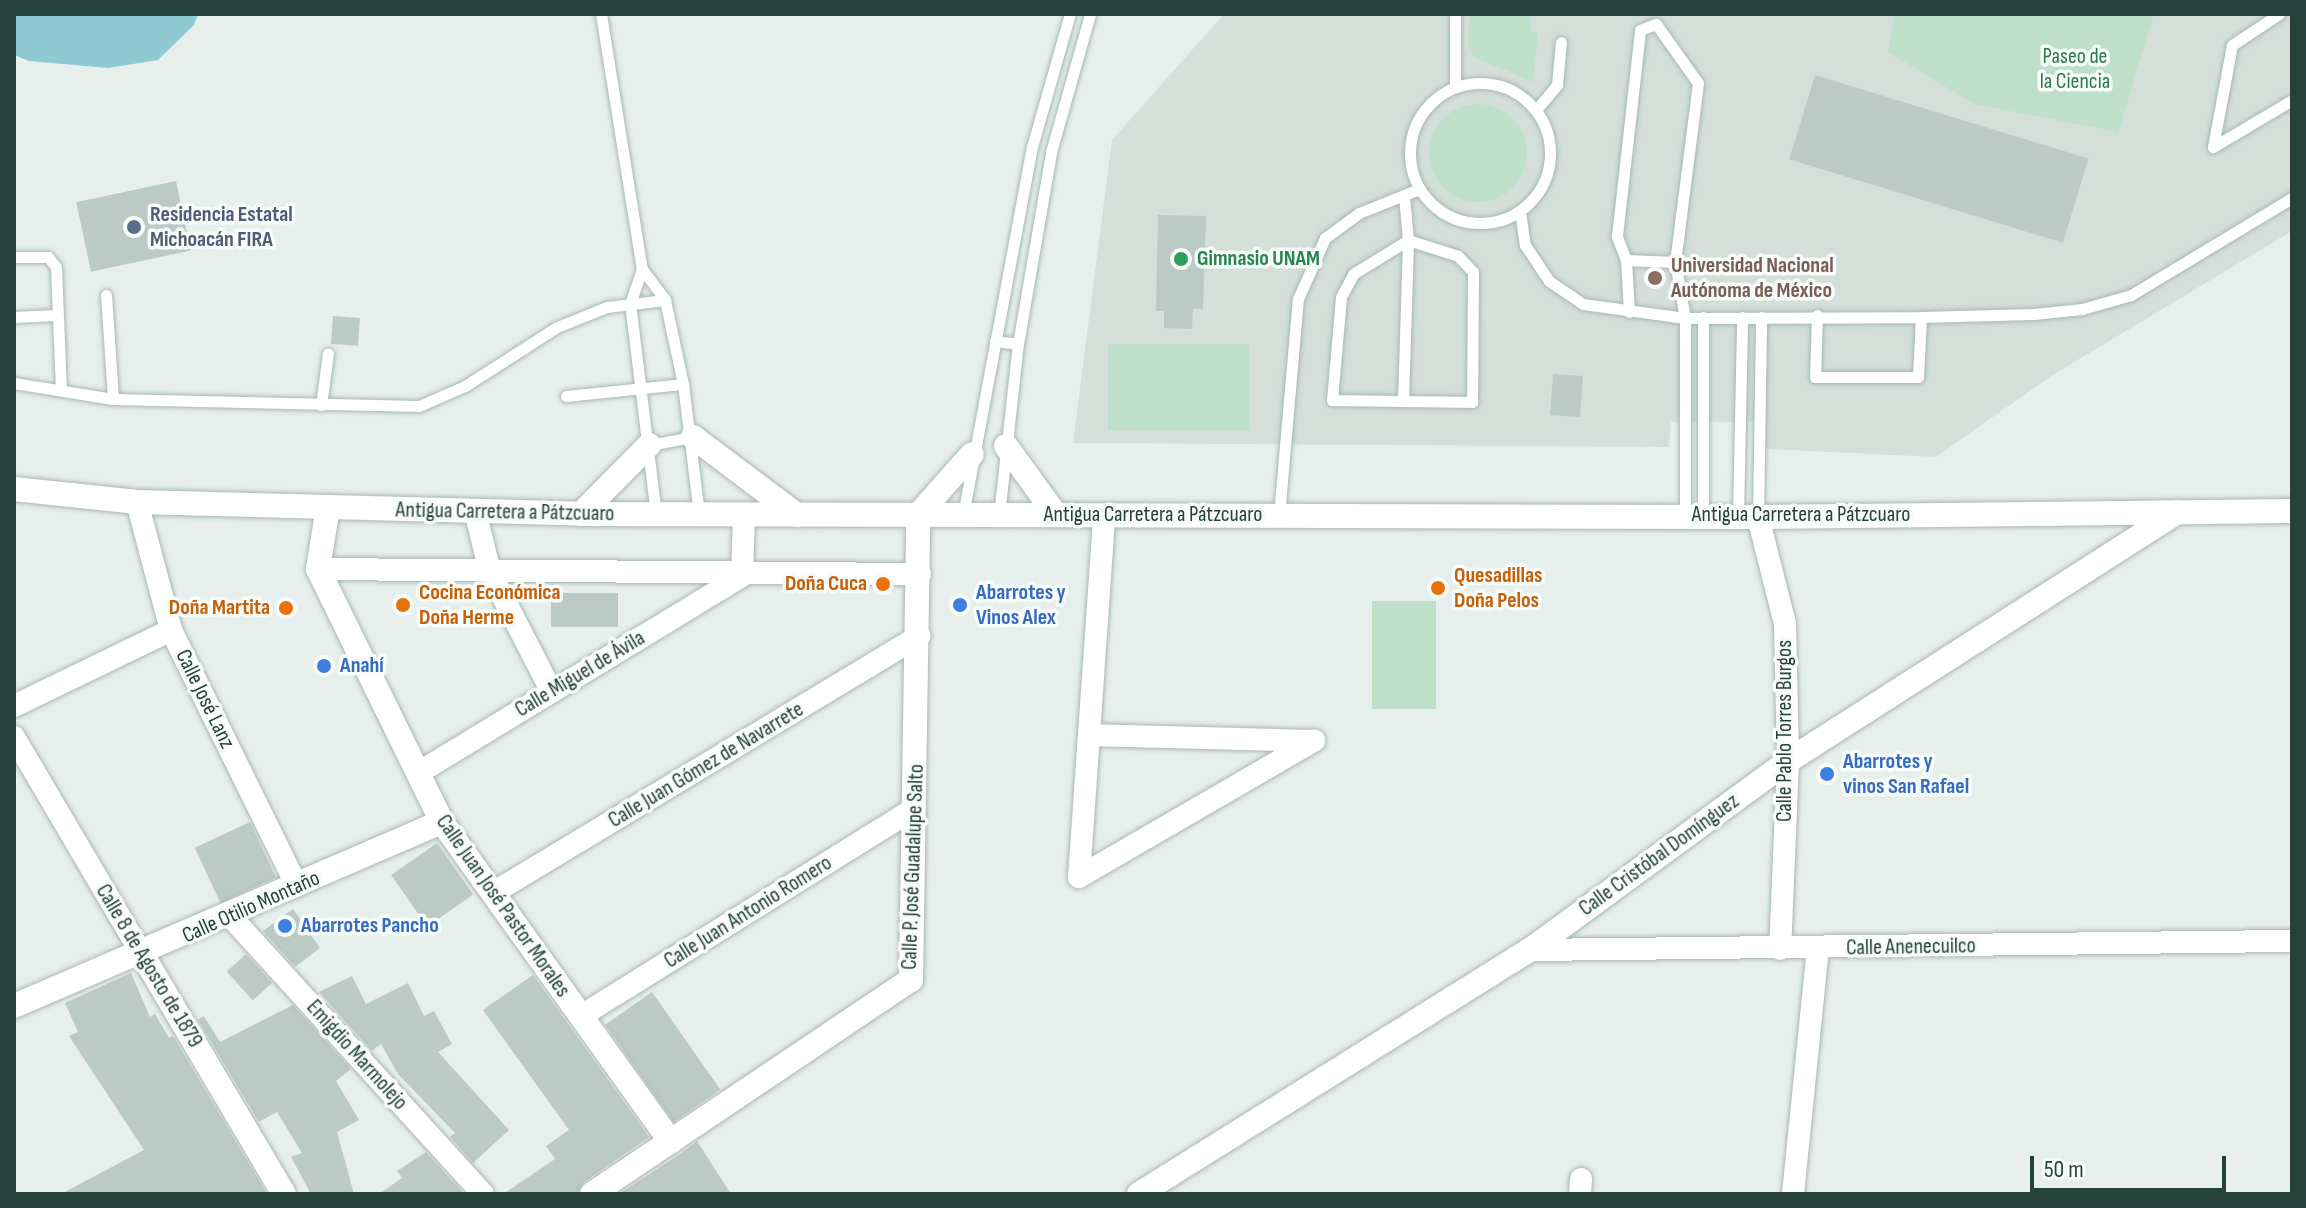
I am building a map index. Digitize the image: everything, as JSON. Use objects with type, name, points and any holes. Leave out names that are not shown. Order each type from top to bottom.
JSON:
[{"type":"street","points":[[693,437],[797,515]]},
{"type":"street","points":[[581,514],[649,445]]},
{"type":"street","points":[[1006,446],[1056,515]]},
{"type":"street","points":[[918,515],[972,454]]},
{"type":"street","name":"Antigua Carretera a Pátzcuaro","points":[[14,489],[137,502],[656,515],[1748,517],[2292,511]]},
{"type":"street","name":"Calle José Lanz","points":[[137,502],[171,630],[297,886]]},
{"type":"street","points":[[328,507],[318,569],[742,576],[920,574]]},
{"type":"street","points":[[475,511],[490,572],[552,692]]},
{"type":"street","name":"Calle Cristóbal Domínguez","points":[[1139,1194],[1530,950],[1788,761],[2177,512]]},
{"type":"street","points":[[742,576],[744,515]]},
{"type":"street","name":"Calle P. José Guadalupe Salto","points":[[592,1194],[911,980],[920,574],[918,515]]},
{"type":"street","points":[[1089,735],[1314,741],[1079,877],[1104,515]]},
{"type":"street","name":"Calle Pablo Torres Burgos","points":[[1748,517],[1785,624],[1788,761],[1780,949]]},
{"type":"street","name":"Calle Juan José Pastor Morales","points":[[318,569],[442,822],[671,1142]]},
{"type":"street","name":"Calle Miguel de Ávila","points":[[418,773],[742,576]]},
{"type":"street","points":[[14,706],[171,630]]},
{"type":"street","name":"Calle Juan Gómez de Navarrete","points":[[493,893],[919,636]]},
{"type":"street","name":"Calle 8 de Agosto de 1879","points":[[14,737],[284,1194]]},
{"type":"street","name":"Calle Juan Antonio Romero","points":[[581,1016],[915,808]]},
{"type":"street","name":"Calle Otilio Montaño","points":[[14,1006],[231,917],[442,822]]},
{"type":"street","name":"Emigdio Marmolejo","points":[[231,917],[483,1194]]},
{"type":"street","name":"Calle Anenecuilco","points":[[1530,950],[1818,949],[2292,941]]},
{"type":"street","points":[[1793,1194],[1818,949]]},
{"type":"lane","points":[[601,14],[642,269],[665,300],[683,384],[693,437],[699,515]]},
{"type":"lane","points":[[963,515],[1032,147],[1070,14]]},
{"type":"lane","points":[[999,515],[1018,344],[1051,152],[1090,14]]},
{"type":"lane","points":[[1455,14],[1455,87]]},
{"type":"lane","points":[[2279,14],[2232,45],[2213,147],[2292,100]]},
{"type":"lane","points":[[1629,312],[1626,260],[1617,236],[1640,30],[1656,24],[1698,83],[1675,262],[1685,318],[1694,516]]},
{"type":"lane","points":[[1536,110],[1557,85],[1561,42]]},
{"type":"lane","points":[[1499,85],[1536,110],[1550,152],[1547,175],[1520,211],[1499,221],[1454,219],[1419,189],[1412,170],[1413,130],[1430,105],[1455,87],[1499,85]]},
{"type":"lane","points":[[1032,147],[1051,152]]},
{"type":"lane","points":[[1279,515],[1298,299],[1325,238],[1359,213],[1419,189]]},
{"type":"lane","points":[[1403,401],[1408,240],[1404,196]]},
{"type":"lane","points":[[1520,211],[1525,245],[1549,281],[1583,304],[1685,318],[1817,315],[1921,317],[2034,314],[2082,309],[2131,295],[2292,198]]},
{"type":"lane","points":[[1408,240],[1458,256],[1473,272],[1472,402],[1403,401],[1332,400],[1341,297],[1353,274],[1408,240]]},
{"type":"lane","points":[[14,257],[48,257],[56,267],[55,315],[61,390]]},
{"type":"lane","points":[[1626,260],[1675,262]]},
{"type":"lane","points":[[642,269],[630,303],[656,515]]},
{"type":"lane","points":[[106,295],[113,399]]},
{"type":"lane","points":[[14,383],[113,399],[419,406],[465,386],[557,327],[630,303],[665,300]]},
{"type":"lane","points":[[14,317],[55,315]]},
{"type":"lane","points":[[1817,315],[1815,377],[1918,377],[1921,317]]},
{"type":"lane","points":[[1694,516],[1703,317]]},
{"type":"lane","points":[[1742,317],[1748,517]]},
{"type":"lane","points":[[1748,517],[1761,317]]},
{"type":"lane","points":[[995,341],[1018,344]]},
{"type":"lane","points":[[321,405],[328,353]]},
{"type":"lane","points":[[566,396],[683,384]]},
{"type":"lane","points":[[649,445],[693,437]]},
{"type":"shaded area","name":"Universidad Nacional Autónoma de México","points":[[1224,14],[2292,14],[2292,231],[2048,378],[1936,457],[1766,449],[1765,422],[1671,422],[1669,447],[1073,443],[1112,140]]},
{"type":"green space","points":[[1470,14],[1530,14],[1531,32],[1538,32],[1533,82],[1474,57],[1468,43]]},
{"type":"green space","name":"Paseo de la Ciencia","points":[[1895,14],[2154,14],[2118,132],[1974,104],[1888,52]]},
{"type":"green space","points":[[1478,104],[1497,108],[1512,119],[1523,134],[1527,153],[1523,172],[1512,187],[1497,198],[1478,202],[1459,198],[1444,187],[1433,172],[1429,153],[1433,134],[1444,119],[1459,108]]},
{"type":"green space","points":[[1108,344],[1249,344],[1249,430],[1108,430]]},
{"type":"green space","points":[[1372,601],[1436,601],[1436,709],[1372,709]]},
{"type":"water","points":[[14,14],[198,14],[194,25],[158,60],[108,68],[29,61],[14,55]]},
{"type":"building","points":[[1815,75],[2089,159],[2063,243],[1789,159]]},
{"type":"building","name":"Residencia Estatal Michoacán FIRA","points":[[176,181],[191,250],[91,272],[76,202]]},
{"type":"building","name":"Gimnasio UNAM","points":[[1158,215],[1206,216],[1203,309],[1193,309],[1192,329],[1164,328],[1164,311],[1156,311]]},
{"type":"building","points":[[333,316],[360,318],[358,346],[331,344]]},
{"type":"building","points":[[1553,374],[1583,376],[1580,417],[1550,415]]},
{"type":"building","points":[[551,593],[618,593],[618,627],[551,627]]},
{"type":"building","points":[[250,822],[276,877],[220,903],[195,848]]},
{"type":"building","points":[[437,843],[473,895],[427,927],[391,875]]},
{"type":"building","points":[[293,909],[320,948],[295,967],[263,931]]},
{"type":"building","points":[[246,954],[272,983],[253,1000],[227,971]]},
{"type":"building","points":[[131,973],[150,1017],[155,1014],[169,1038],[173,1036],[267,1194],[61,1194],[144,1150],[69,1036],[78,1032],[65,1003]]},
{"type":"building","points":[[533,975],[649,1137],[584,1182],[577,1194],[503,1194],[555,1159],[546,1146],[569,1130],[483,1010]]},
{"type":"building","points":[[352,976],[366,1004],[408,983],[424,1016],[434,1011],[452,1044],[438,1052],[509,1130],[473,1163],[450,1137],[455,1133],[398,1074],[381,1044],[372,1051],[319,992]]},
{"type":"building","points":[[652,992],[720,1089],[674,1122],[605,1025]]},
{"type":"building","points":[[293,1005],[351,1069],[336,1081],[359,1120],[337,1132],[354,1194],[311,1194],[291,1157],[302,1153],[277,1112],[259,1122],[198,1020],[204,1016],[220,1042]]},
{"type":"building","points":[[697,1141],[731,1194],[619,1194],[679,1155]]},
{"type":"building","points":[[426,1152],[464,1194],[379,1194],[402,1178],[397,1171]]},
{"type":"place","name":"Residencia Estatal Michoacán FIRA","points":[[134,227]]},
{"type":"place","name":"Gimnasio UNAM","points":[[1181,259]]},
{"type":"place","name":"Universidad Nacional Autónoma de México","points":[[1655,278]]},
{"type":"place","name":"Doña Cuca","points":[[883,584]]},
{"type":"place","name":"Quesadillas Doña Pelos","points":[[1438,588]]},
{"type":"place","name":"Cocina Económica Doña Herme","points":[[403,605]]},
{"type":"place","name":"Abarrotes y Vinos Alex","points":[[960,605]]},
{"type":"place","name":"Doña Martita","points":[[286,608]]},
{"type":"place","name":"Anahí","points":[[324,666]]},
{"type":"place","name":"Abarrotes y vinos San Rafael","points":[[1827,774]]},
{"type":"place","name":"Abarrotes Pancho","points":[[285,926]]}]
